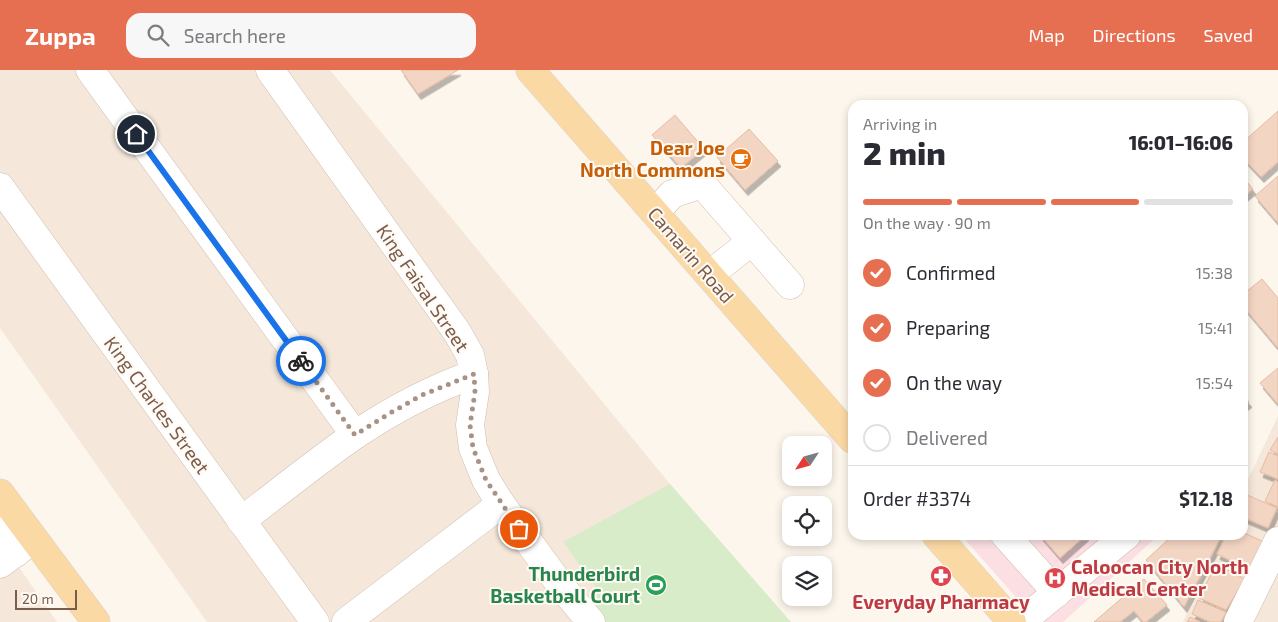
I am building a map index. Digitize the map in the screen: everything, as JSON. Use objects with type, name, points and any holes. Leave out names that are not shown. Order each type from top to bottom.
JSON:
[{"type":"main road","name":"Camarin Road","points":[[530,70],[848,434]]},
{"type":"main road","points":[[2,498],[12,547],[92,621]]},
{"type":"main road","points":[[940,540],[1012,622]]},
{"type":"street","points":[[90,70],[355,435]]},
{"type":"street","name":"King Faisal Street","points":[[270,70],[457,332],[470,355],[474,374],[475,392],[470,425],[473,448],[486,480],[501,504],[561,586],[591,622]]},
{"type":"street","points":[[654,213],[672,194],[702,184],[790,285]]},
{"type":"street","name":"King Charles Street","points":[[0,187],[315,622]]},
{"type":"street","points":[[709,274],[752,242]]},
{"type":"street","points":[[241,521],[355,435],[422,395],[474,374]]},
{"type":"street","points":[[346,622],[501,504]]},
{"type":"street","points":[[1009,540],[1057,593]]},
{"type":"street","points":[[1021,622],[1121,540]]},
{"type":"street","points":[[1238,622],[1278,541]]},
{"type":"shaded area","points":[[0,70],[330,70],[670,484],[791,622],[207,622],[0,328]]},
{"type":"shaded area","points":[[1278,416],[1278,622],[1183,622],[1220,540],[1248,540],[1248,479]]},
{"type":"shaded area","points":[[0,540],[57,622],[0,622]]},
{"type":"shaded area","name":"Caloocan City North Medical Center","points":[[965,540],[1153,540],[1063,622],[1038,622]]},
{"type":"green space","points":[[670,484],[791,622],[599,622],[583,603],[599,592],[563,542]]},
{"type":"building","points":[[401,70],[458,70],[418,94]]},
{"type":"building","points":[[1278,111],[1278,162],[1261,177],[1248,163],[1248,138]]},
{"type":"building","points":[[675,115],[704,149],[681,168],[652,135]]},
{"type":"building","points":[[749,129],[778,161],[745,190],[717,157]]},
{"type":"building","points":[[1278,176],[1278,223],[1255,196]]},
{"type":"building","points":[[1248,183],[1253,189],[1248,193]]},
{"type":"building","points":[[1262,279],[1278,298],[1278,348],[1248,312],[1248,290]]},
{"type":"building","points":[[1278,368],[1278,403],[1277,403],[1260,383]]},
{"type":"building","points":[[1278,437],[1278,454],[1270,450]]},
{"type":"building","points":[[1269,452],[1278,456],[1278,479],[1260,472]]},
{"type":"building","points":[[1275,480],[1278,482],[1278,507],[1265,501]]},
{"type":"building","points":[[1248,495],[1277,508],[1268,528],[1248,520]]},
{"type":"building","points":[[1248,535],[1264,542],[1250,570],[1217,554],[1224,540],[1248,540]]},
{"type":"building","points":[[1044,540],[1080,540],[1060,558]]},
{"type":"building","points":[[1168,540],[1219,540],[1184,607],[1146,560]]},
{"type":"building","points":[[1216,564],[1245,579],[1226,610],[1199,598]]},
{"type":"building","points":[[1144,579],[1167,605],[1146,622],[1143,622],[1134,611],[1120,622],[1094,622]]},
{"type":"building","points":[[1198,600],[1226,612],[1221,622],[1210,622],[1192,614]]},
{"type":"building","points":[[1190,617],[1200,622],[1187,622]]},
{"type":"way so far","points":[[301,361],[355,435],[422,395],[474,374],[475,392],[470,425],[473,448],[486,480],[519,529]]},
{"type":"place","name":"Dear Joe North Commons","points":[[741,159]]},
{"type":"place","name":"Everyday Pharmacy","points":[[941,576]]},
{"type":"place","name":"Caloocan City North Medical Center","points":[[1055,578]]},
{"type":"place","name":"Thunderbird Basketball Court","points":[[656,585]]},
{"type":"route","points":[[136,134],[301,361]]}]
